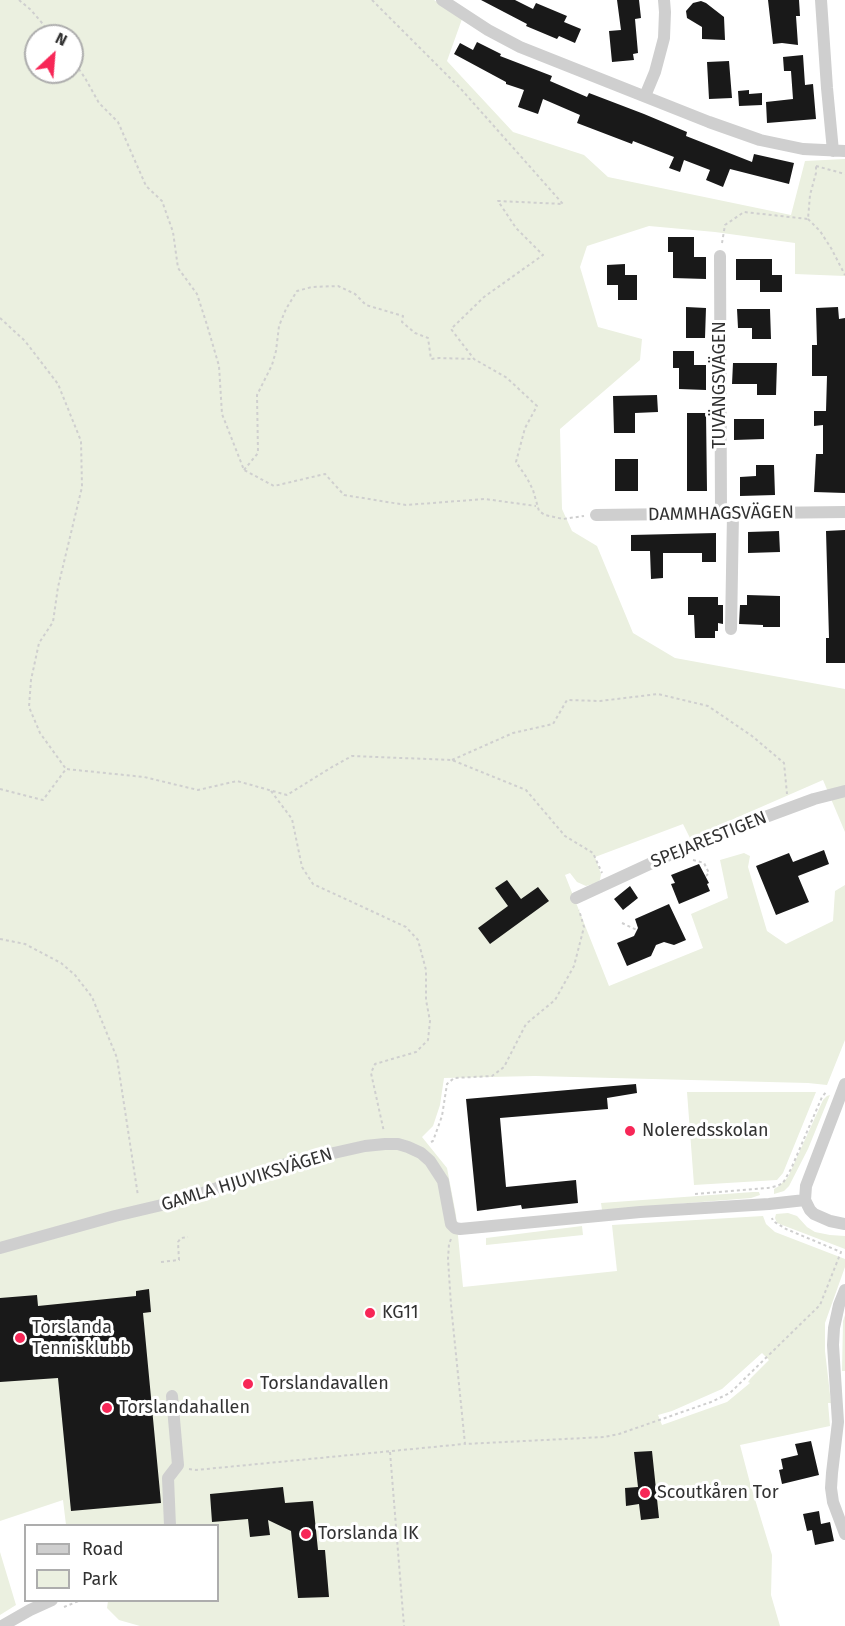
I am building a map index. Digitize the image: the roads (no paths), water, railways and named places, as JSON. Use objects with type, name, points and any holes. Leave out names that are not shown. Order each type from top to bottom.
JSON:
[{"type":"street","points":[[442,0],[488,30],[520,47],[709,122],[760,140],[803,149],[839,151],[827,88],[821,0]]},
{"type":"street","points":[[645,96],[655,72],[664,38],[664,0]]},
{"type":"street","name":"TUVÄNGSVÄGEN","points":[[720,256],[731,629]]},
{"type":"street","name":"DAMMHAGSVÄGEN","points":[[596,515],[845,512]]},
{"type":"street","name":"SPEJARESTIGEN","points":[[576,898],[695,843],[788,808],[845,791]]},
{"type":"street","points":[[843,1089],[806,1186],[805,1200],[814,1214],[845,1224]]},
{"type":"street","name":"GAMLA HJUVIKSVÄGEN","points":[[0,1248],[183,1200],[289,1164],[365,1146],[385,1144],[398,1144],[421,1153],[430,1161],[443,1181],[449,1218],[455,1228],[460,1229],[640,1212],[805,1200]]},
{"type":"street","points":[[845,1290],[834,1328],[833,1351],[838,1435],[831,1488],[833,1502],[845,1534]]},
{"type":"street","points":[[170,1524],[168,1478],[178,1465],[172,1396]]},
{"type":"street","points":[[2,1626],[48,1602]]},
{"type":"place","name":"Noleredsskolan","points":[[630,1131]]},
{"type":"place","name":"KG11","points":[[370,1313]]},
{"type":"place","name":"Torslanda Tennisklubb","points":[[20,1338]]},
{"type":"place","name":"Torslandavallen","points":[[248,1384]]},
{"type":"place","name":"Torslandahallen","points":[[107,1408]]},
{"type":"place","name":"Scoutkåren Tor","points":[[645,1493]]},
{"type":"place","name":"Torslanda IK","points":[[306,1534]]}]
